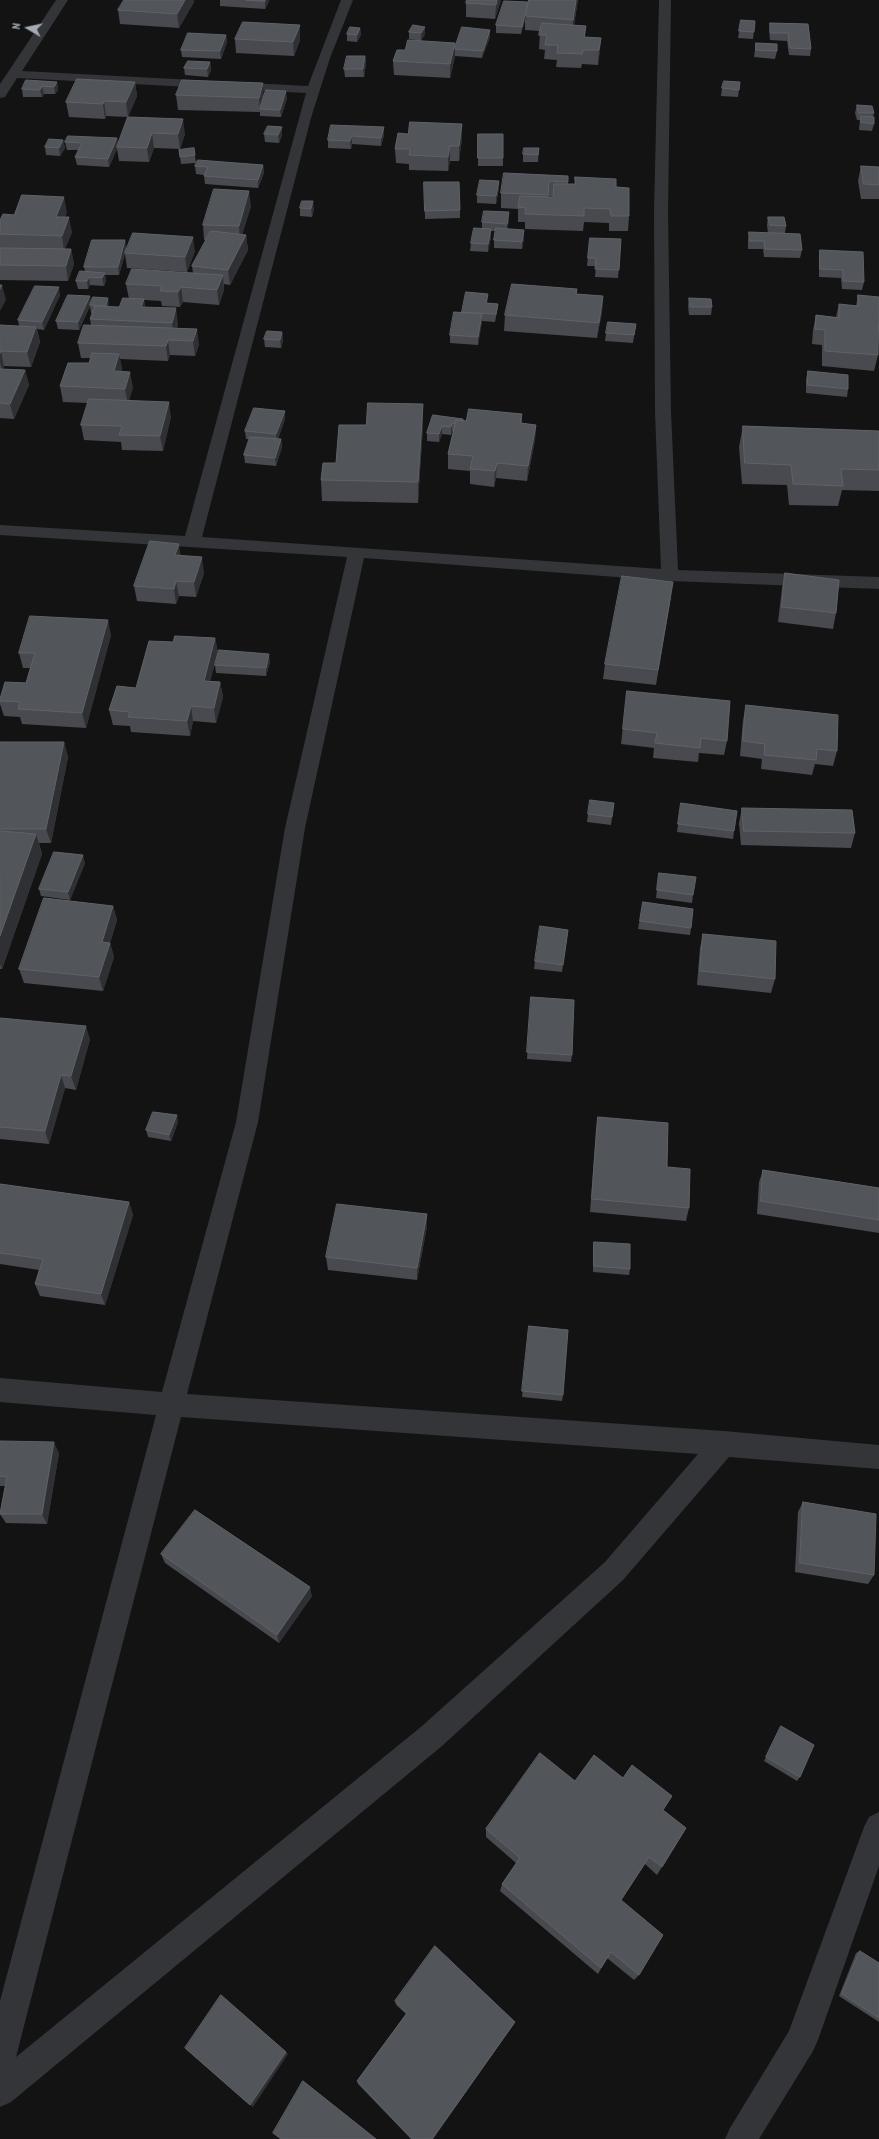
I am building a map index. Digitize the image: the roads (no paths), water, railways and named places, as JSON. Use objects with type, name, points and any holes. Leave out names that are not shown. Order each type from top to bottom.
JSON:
[{"type":"street","points":[[0,94],[62,0]]},
{"type":"street","points":[[192,543],[272,246],[304,118],[336,23],[347,0]]},
{"type":"street","points":[[665,0],[661,219],[663,412],[670,575]]},
{"type":"street","points":[[13,74],[313,90]]},
{"type":"street","points":[[0,530],[357,552],[670,575],[812,579],[879,583]]},
{"type":"street","points":[[0,2060],[247,1122],[295,828],[357,552]]},
{"type":"street","points":[[0,1390],[171,1406],[724,1443],[879,1457]]},
{"type":"street","points":[[0,2091],[432,1736],[614,1571],[724,1443]]},
{"type":"street","points":[[741,2139],[802,2040],[848,1909],[879,1827]]}]
